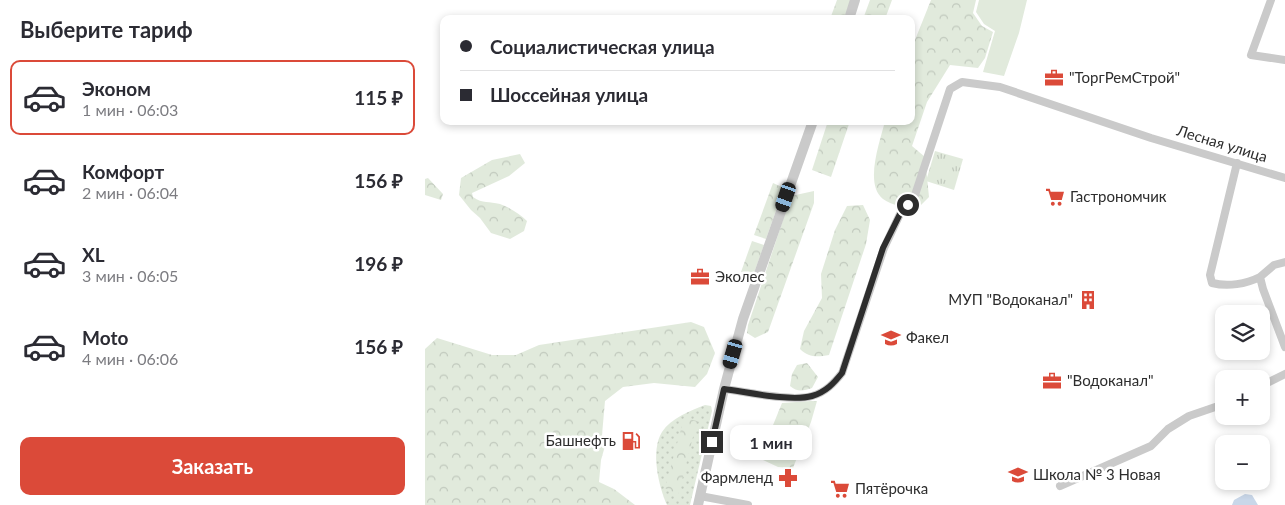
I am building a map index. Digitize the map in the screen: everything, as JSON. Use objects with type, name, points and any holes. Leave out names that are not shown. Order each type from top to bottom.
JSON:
[{"type":"street","points":[[850,15],[855,0]]},
{"type":"street","points":[[1271,0],[1251,55],[1285,60]]},
{"type":"street","name":"Лесная улица","points":[[724,389],[792,398],[812,396],[832,386],[842,373],[883,248],[900,214],[915,195],[951,89],[963,82],[1000,87],[1151,138],[1285,178]]},
{"type":"street","points":[[748,505],[699,501],[724,389],[743,319],[812,125]]},
{"type":"street","points":[[1237,163],[1210,275],[1212,283],[1221,285],[1248,282],[1261,277],[1274,265],[1285,262]]},
{"type":"street","points":[[1261,277],[1263,289],[1285,346]]},
{"type":"street","points":[[1270,382],[1285,374]]},
{"type":"street","points":[[1060,486],[1151,446],[1168,429],[1189,416],[1215,407]]},
{"type":"green space","points":[[837,0],[851,0],[845,15],[831,15]]},
{"type":"green space","points":[[870,0],[892,0],[886,15],[864,15]]},
{"type":"green space","points":[[931,0],[976,0],[973,13],[982,26],[993,32],[985,58],[978,68],[950,65],[927,102],[912,146],[925,157],[929,197],[917,209],[895,205],[883,199],[877,192],[874,173],[877,151],[884,125],[915,125],[915,40]]},
{"type":"green space","points":[[979,0],[1027,0],[1019,33],[1004,76],[983,72],[995,31],[984,24],[976,12]]},
{"type":"green space","points":[[827,125],[849,125],[831,177],[812,170]]},
{"type":"green space","points":[[935,151],[963,159],[954,190],[926,181]]},
{"type":"green space","points":[[520,154],[525,163],[509,176],[472,193],[473,197],[480,201],[500,204],[518,213],[527,221],[524,231],[510,239],[491,233],[480,218],[471,210],[459,195],[461,178],[492,160]]},
{"type":"green space","points":[[428,178],[443,194],[441,200],[425,195],[425,179]]},
{"type":"green space","points":[[773,183],[784,188],[766,239],[754,235]]},
{"type":"green space","points":[[814,191],[814,203],[768,332],[755,338],[747,333],[748,325],[791,196]]},
{"type":"green space","points":[[863,205],[870,220],[866,244],[829,355],[810,355],[800,349],[804,331],[822,298],[821,274],[835,230],[847,206]]},
{"type":"green space","points":[[752,241],[764,245],[753,276],[741,272]]},
{"type":"green space","points":[[691,322],[704,327],[715,353],[707,374],[695,387],[654,383],[623,387],[605,401],[602,435],[605,446],[601,460],[599,482],[614,489],[635,505],[425,505],[425,349],[437,338],[492,355],[516,355],[539,345]]},
{"type":"green space","points":[[807,363],[818,377],[812,388],[795,389],[790,386],[792,374],[797,365]]},
{"type":"green space","points":[[817,401],[793,468],[778,467],[763,460],[769,435],[782,403]]},
{"type":"green space","points":[[705,405],[711,406],[712,411],[690,505],[667,505],[657,469],[658,440],[670,423]]},
{"type":"green space","points":[[684,418],[697,421],[678,496],[665,488]]},
{"type":"water","points":[[1245,494],[1252,495],[1258,505],[1232,505],[1234,500]]},
{"type":"place","name":"\"ТоргРемСтрой\"","points":[[1054,78]]},
{"type":"place","name":"Гастрономчик","points":[[1055,197]]},
{"type":"place","name":"Эколес","points":[[700,277]]},
{"type":"place","name":"МУП \"Водоканал\"","points":[[1088,300]]},
{"type":"place","name":"Факел","points":[[891,338]]},
{"type":"place","name":"\"Водоканал\"","points":[[1052,381]]},
{"type":"place","name":"Башнефть","points":[[631,441]]},
{"type":"place","name":"Школа № 3 Новая","points":[[1018,475]]},
{"type":"place","name":"Фармленд","points":[[788,478]]},
{"type":"place","name":"Пятёрочка","points":[[840,489]]},
{"type":"route","points":[[712,442],[724,389],[792,398],[812,396],[832,386],[842,373],[883,248],[900,214],[908,205]]}]
